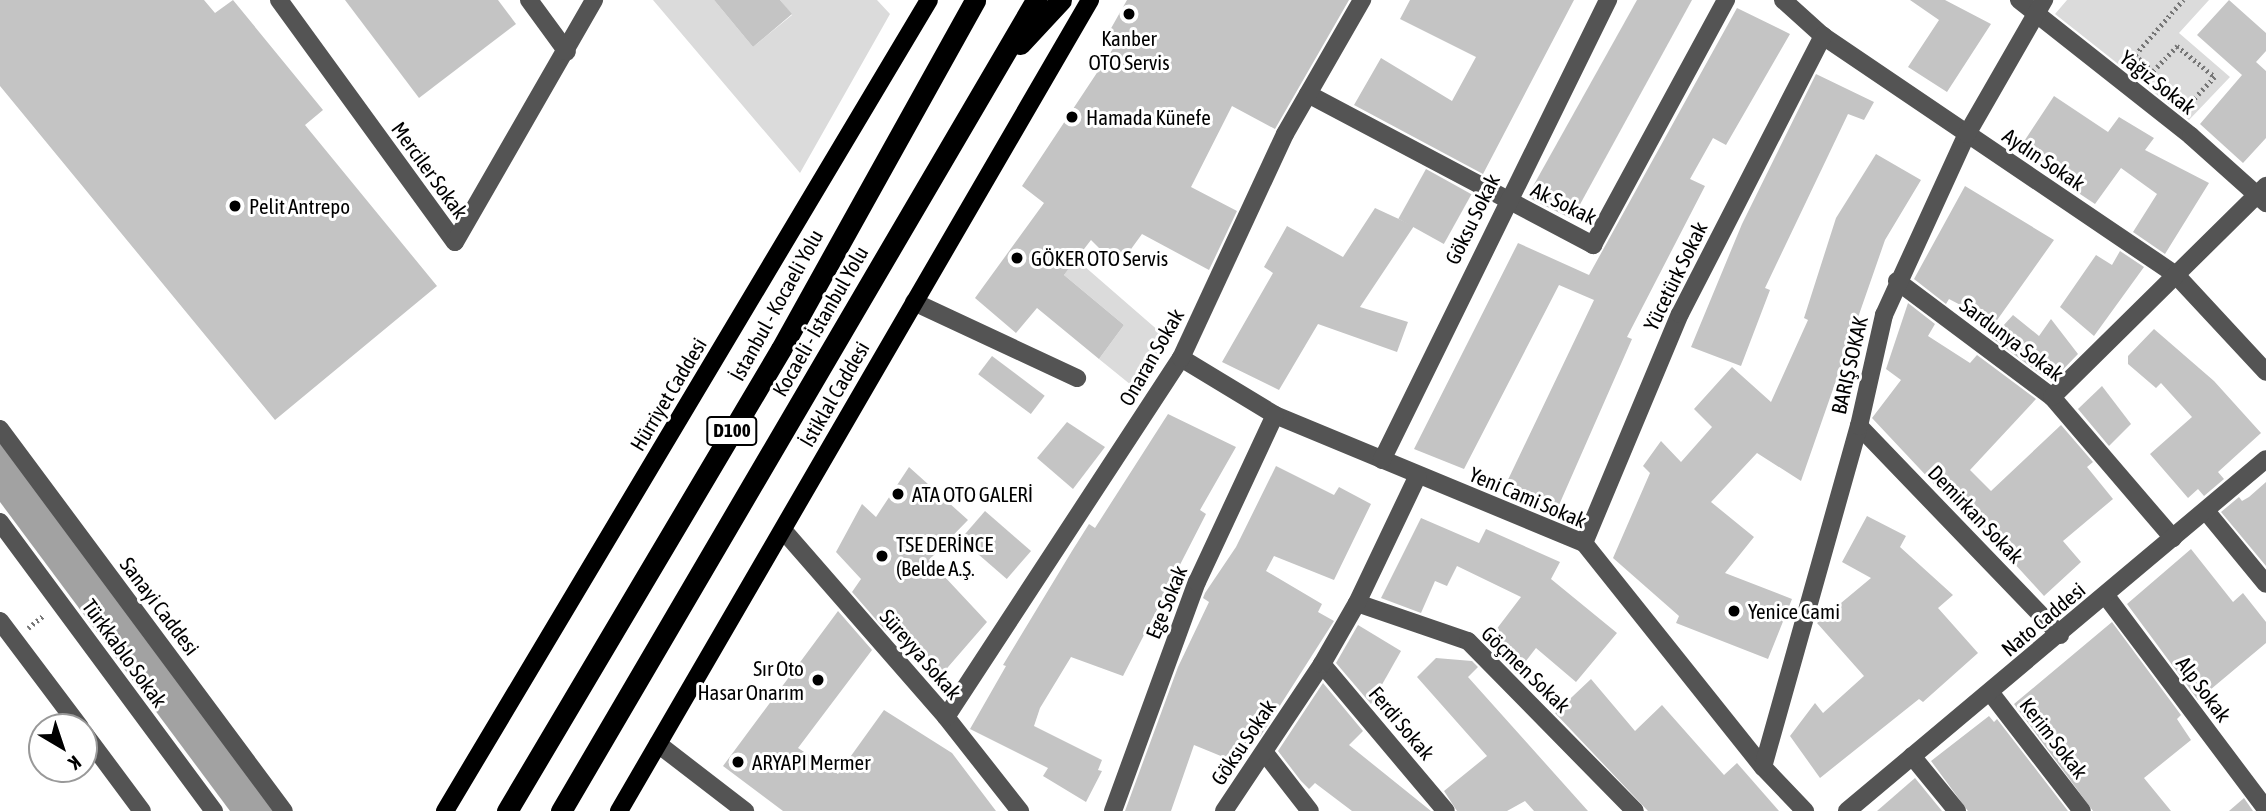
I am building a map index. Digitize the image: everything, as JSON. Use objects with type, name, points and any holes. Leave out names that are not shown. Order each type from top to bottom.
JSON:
[{"type":"highway","name":"İstanbul - Kocaeli Yolu","points":[[507,811],[781,349],[975,0]]},
{"type":"highway","name":"Kocaeli - İstanbul Yolu","points":[[561,811],[1036,0]]},
{"type":"highway","points":[[996,68],[1062,0]]},
{"type":"main road","name":"Hürriyet Caddesi","points":[[445,811],[929,0]]},
{"type":"main road","name":"İstiklal Caddesi","points":[[619,811],[1090,0]]},
{"type":"street","name":"Merciler Sokak","points":[[279,0],[455,242],[567,52],[594,0]]},
{"type":"street","points":[[529,0],[567,52]]},
{"type":"street","name":"Onaran Sokak","points":[[946,717],[1181,358],[1308,94],[1362,0]]},
{"type":"street","name":"Göksu Sokak","points":[[1382,460],[1506,201],[1608,0]]},
{"type":"street","name":"Ak Sokak","points":[[1308,94],[1593,245],[1726,0]]},
{"type":"street","name":"Aydın Sokak","points":[[1783,0],[1823,36],[2176,275],[2266,372]]},
{"type":"street","name":"Yağız Sokak","points":[[2019,0],[2038,6],[2264,195]]},
{"type":"street","name":"BARIŞ SOKAK","points":[[1763,767],[1859,425],[1884,315],[1897,281],[1967,134],[2038,6]]},
{"type":"street","name":"Yücetürk Sokak","points":[[1584,543],[1680,314],[1823,36]]},
{"type":"street","points":[[2052,397],[2176,275],[2264,195]]},
{"type":"street","name":"Sardunya Sokak","points":[[1897,281],[2052,397],[2173,538]]},
{"type":"street","points":[[914,302],[1077,378]]},
{"type":"street","name":"Yeni Cami Sokak","points":[[1181,358],[1275,415],[1417,477],[1584,543],[1763,767],[1805,811]]},
{"type":"street","name":"Ege Sokak","points":[[1113,811],[1197,582],[1275,415]]},
{"type":"street","name":"Demirkan Sokak","points":[[1859,425],[2060,635]]},
{"type":"street","name":"Sanayi Caddesi","points":[[0,429],[284,811]]},
{"type":"street","name":"Nato Caddesi","points":[[1847,811],[2060,635],[2266,459]]},
{"type":"street","name":"Göksu Sokak","points":[[1224,811],[1265,753],[1357,603],[1417,477]]},
{"type":"street","points":[[2206,511],[2266,584]]},
{"type":"street","name":"Türkkablo Sokak","points":[[0,522],[214,811]]},
{"type":"street","name":"Süreyya Sokak","points":[[783,530],[946,717],[1020,811]]},
{"type":"street","name":"Alp Sokak","points":[[2106,596],[2266,809]]},
{"type":"street","name":"Göçmen Sokak","points":[[1357,603],[1468,641],[1635,811]]},
{"type":"street","points":[[0,621],[69,713]]},
{"type":"street","name":"Ferdi Sokak","points":[[1322,663],[1446,811]]},
{"type":"street","name":"Kerim Sokak","points":[[1990,692],[2082,811]]},
{"type":"street","points":[[658,744],[745,811]]},
{"type":"street","points":[[98,752],[142,811]]},
{"type":"street","points":[[1265,753],[1310,811]]},
{"type":"street","points":[[1912,756],[1957,811]]},
{"type":"path","points":[[2123,68],[2183,0]]},
{"type":"path","points":[[2134,55],[2153,71],[2177,46],[2215,77],[2180,113]]},
{"type":"shaded area","points":[[653,0],[714,0],[753,47],[792,15],[780,0],[877,0],[890,14],[800,173]]},
{"type":"shaded area","points":[[2067,0],[2209,0],[2179,33],[2230,77],[2189,120],[2055,14]]},
{"type":"shaded area","points":[[1076,259],[1168,339],[1136,389],[1099,359],[1124,325],[1064,275]]},
{"type":"shaded area","points":[[0,441],[275,811],[230,811],[0,502]]},
{"type":"building","name":"Pelit Antrepo","points":[[0,0],[204,0],[215,13],[233,0],[323,110],[305,125],[437,286],[275,420],[0,86]]},
{"type":"building","points":[[345,0],[498,0],[516,24],[419,98]]},
{"type":"building","points":[[714,0],[780,0],[792,14],[753,47]]},
{"type":"building","points":[[1127,0],[1349,0],[1275,129],[1232,106],[1191,187],[1237,211],[1209,270],[1142,234],[1118,267],[1091,240],[1064,275],[1124,325],[1099,359],[1037,308],[1016,333],[975,298],[1044,203],[1022,186],[1116,44],[1105,39]]},
{"type":"building","points":[[1410,0],[1574,0],[1483,174],[1354,105],[1381,58],[1452,101],[1476,57],[1400,19]]},
{"type":"building","points":[[1637,0],[1692,0],[1572,219],[1527,197]]},
{"type":"building","points":[[1910,0],[1945,0],[1991,24],[1947,92],[1908,67],[1939,20]]},
{"type":"building","points":[[2229,0],[2266,33],[2266,51],[2256,62],[2266,71],[2266,138],[2243,163],[2200,124],[2242,75],[2197,35]]},
{"type":"building","points":[[1737,8],[1790,34],[1726,145],[1713,138],[1690,179],[1705,186],[1627,337],[1632,339],[1559,505],[1505,486],[1594,300],[1559,285],[1464,469],[1414,449],[1518,243],[1589,275]]},
{"type":"building","points":[[1816,74],[1874,102],[1864,120],[1848,114],[1765,288],[1770,290],[1741,366],[1691,347],[1742,224]]},
{"type":"building","points":[[2054,96],[2108,132],[2119,117],[2154,138],[2145,150],[2209,183],[2165,254],[2133,232],[2157,194],[2121,168],[2095,204],[2017,152]]},
{"type":"building","points":[[1876,154],[1921,180],[1885,240],[1801,481],[1757,453],[1711,502],[1754,537],[1725,573],[1792,599],[1768,659],[1676,623],[1679,616],[1613,558],[1650,473],[1643,466],[1661,441],[1681,462],[1712,427],[1694,409],[1732,367],[1771,402],[1808,320],[1804,318],[1836,218]]},
{"type":"building","points":[[1426,169],[1471,194],[1444,244],[1398,219]]},
{"type":"building","points":[[1965,186],[2054,240],[1995,323],[1949,299],[1946,304],[1914,279]]},
{"type":"building","points":[[1375,208],[1414,226],[1360,307],[1408,322],[1397,352],[1318,324],[1279,390],[1222,362],[1273,273],[1264,267],[1287,226],[1343,257]]},
{"type":"building","points":[[2120,251],[2144,267],[2094,336],[2060,307],[2096,255],[2112,265]]},
{"type":"building","points":[[1908,303],[1935,324],[1928,336],[1970,363],[1977,355],[2036,399],[1970,470],[1991,491],[2061,425],[2093,462],[2087,467],[2113,499],[2063,541],[2081,562],[2044,596],[1938,480],[1934,484],[1872,418],[1901,380],[1886,369]]},
{"type":"building","points":[[2013,315],[2039,336],[2051,319],[2078,354],[2051,382],[1992,338]]},
{"type":"building","points":[[2154,329],[2214,381],[2261,433],[2218,472],[2224,479],[2204,496],[2198,489],[2188,498],[2150,454],[2192,417],[2161,383],[2156,388],[2128,364],[2128,356]]},
{"type":"building","points":[[992,356],[1045,396],[1031,414],[978,374]]},
{"type":"building","points":[[2102,386],[2131,424],[2109,446],[2078,409]]},
{"type":"building","points":[[1168,414],[1236,447],[1200,510],[1206,514],[1123,676],[1071,657],[1040,708],[1034,726],[1102,760],[1098,770],[1102,771],[1086,802],[1043,776],[1048,768],[970,729],[1006,666],[1003,665],[1072,551],[1089,524],[1095,528]]},
{"type":"building","points":[[1067,422],[1105,447],[1073,489],[1037,458]]},
{"type":"building","points":[[1276,466],[1334,495],[1339,487],[1371,504],[1334,580],[1274,556],[1266,571],[1322,604],[1318,612],[1334,621],[1260,737],[1255,731],[1233,761],[1194,745],[1171,811],[1125,811],[1178,667],[1209,602],[1203,598],[1205,593],[1236,547]]},
{"type":"building","points":[[909,467],[968,520],[929,560],[987,622],[942,674],[896,618],[886,631],[852,592],[861,579],[836,552],[862,504],[876,517]]},
{"type":"building","points":[[2266,482],[2266,566],[2221,512],[2239,497],[2242,501],[2249,497]]},
{"type":"building","points":[[985,511],[1031,551],[1007,579],[961,539]]},
{"type":"building","points":[[1867,516],[1906,536],[1900,547],[1953,595],[1938,608],[1978,653],[1923,702],[1919,699],[1820,778],[1790,736],[1815,703],[1823,713],[1864,676],[1817,623],[1871,578],[1842,562]]},
{"type":"building","points":[[1421,518],[1479,543],[1486,529],[1560,562],[1551,579],[1617,633],[1576,682],[1536,648],[1516,674],[1486,643],[1521,597],[1457,566],[1447,586],[1435,581],[1421,613],[1381,598]]},
{"type":"building","points":[[2191,549],[2233,602],[2243,593],[2266,622],[2266,643],[2198,700],[2127,604]]},
{"type":"building","points":[[838,611],[872,650],[798,748],[838,774],[884,710],[952,753],[996,811],[783,811],[723,766]]},
{"type":"building","points":[[2112,622],[2181,715],[2177,719],[2191,740],[2144,778],[2171,811],[2093,811],[2014,704]]},
{"type":"building","points":[[1358,625],[1401,651],[1371,704],[1336,663]]},
{"type":"building","points":[[1436,658],[1472,661],[1478,667],[1468,677],[1588,811],[1534,811],[1525,801],[1507,811],[1457,811],[1444,791],[1487,756],[1417,677]]},
{"type":"building","points":[[1591,679],[1635,731],[1662,705],[1724,775],[1737,763],[1779,811],[1648,811],[1555,713]]},
{"type":"building","points":[[1323,683],[1363,731],[1349,745],[1431,811],[1352,811],[1315,783],[1309,789],[1301,781],[1278,751]]},
{"type":"building","points":[[1989,716],[1994,722],[1997,719],[2068,811],[1968,811],[1931,761]]},
{"type":"building","points":[[1915,778],[1942,811],[1877,811]]},
{"type":"building","points":[[2244,798],[2253,811],[2229,811]]},
{"type":"place","name":"Kanber OTO Servis","points":[[1129,14]]},
{"type":"place","name":"Hamada Künefe","points":[[1072,117]]},
{"type":"place","name":"Pelit Antrepo","points":[[235,206]]},
{"type":"place","name":"GÖKER OTO Servis","points":[[1017,258]]},
{"type":"place","name":"ATA OTO GALERİ","points":[[898,494]]},
{"type":"place","name":"TSE DERİNCE (Belde A.Ş.","points":[[882,556]]},
{"type":"place","name":"Yenice Cami","points":[[1734,611]]},
{"type":"place","name":"Sır Oto Hasar Onarım","points":[[818,680]]},
{"type":"place","name":"ARYAPI Mermer","points":[[738,762]]}]
